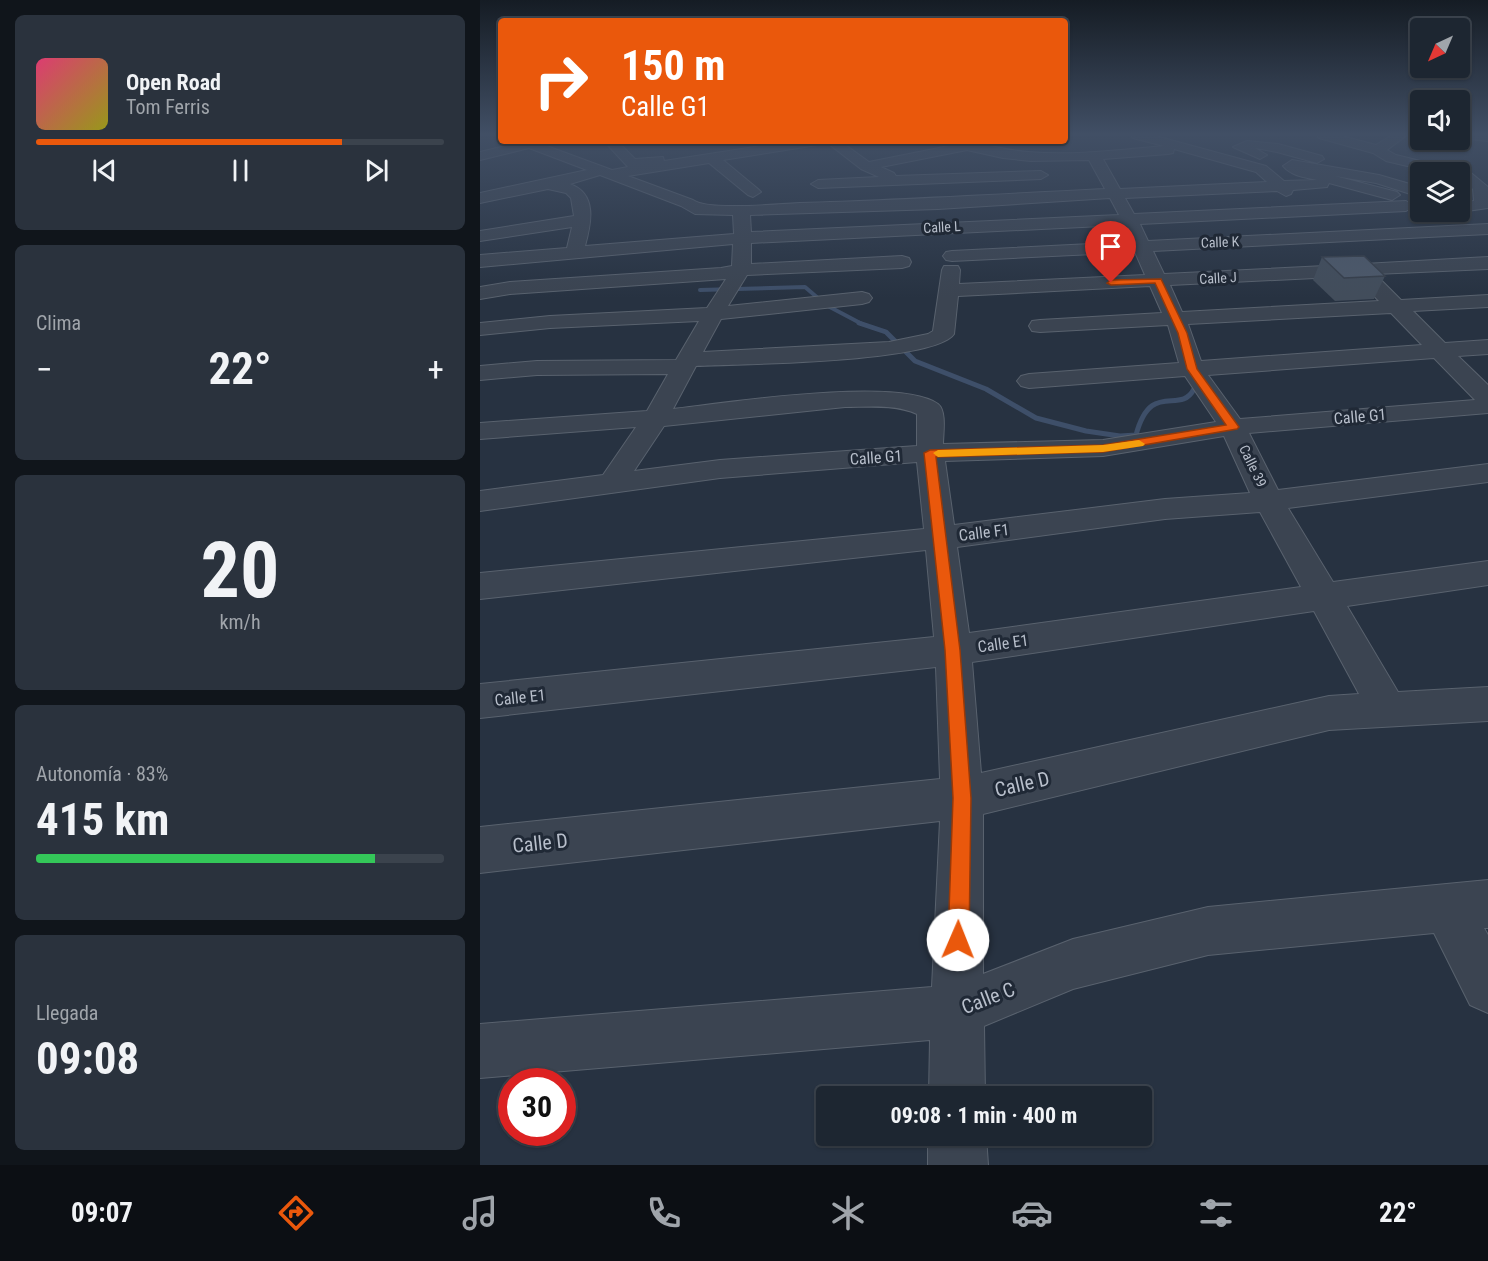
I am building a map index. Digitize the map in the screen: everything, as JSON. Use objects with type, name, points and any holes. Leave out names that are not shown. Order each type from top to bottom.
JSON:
[{"type":"street","points":[[480,192],[496,189]]},
{"type":"street","points":[[480,198],[526,189]]},
{"type":"street","points":[[568,189],[580,198],[585,220],[574,254]]},
{"type":"street","points":[[648,189],[695,209],[741,210],[938,204],[1226,189]]},
{"type":"street","points":[[687,204],[759,191],[757,189]]},
{"type":"street","name":"Calle 39","points":[[1114,189],[1182,333],[1192,369],[1233,427],[1269,501],[1388,710]]},
{"type":"street","points":[[1284,189],[1307,211],[1327,237],[1360,271],[1488,399]]},
{"type":"street","points":[[1360,189],[1410,203]]},
{"type":"street","points":[[1470,206],[1482,205],[1485,189]]},
{"type":"street","points":[[500,195],[517,229]]},
{"type":"street","points":[[480,373],[537,368],[686,363],[889,349],[935,339],[943,334],[952,256],[937,228],[938,204]]},
{"type":"street","name":"Calle L","points":[[480,261],[743,238],[1410,204]]},
{"type":"street","points":[[612,483],[656,418],[713,314],[741,270],[743,238],[741,210]]},
{"type":"street","points":[[480,236],[585,220]]},
{"type":"street","name":"Calle K","points":[[952,256],[1488,229]]},
{"type":"street","points":[[480,293],[510,288],[629,281],[741,270],[902,262]]},
{"type":"street","name":"Calle J","points":[[947,291],[1488,263]]},
{"type":"street","points":[[480,329],[550,322],[713,314],[862,298]]},
{"type":"street","points":[[1040,326],[1488,301]]},
{"type":"street","points":[[1029,381],[1488,347]]},
{"type":"street","points":[[480,431],[656,418],[783,403],[838,400],[908,401],[926,406],[930,410],[930,453],[953,650],[962,798],[957,1086]]},
{"type":"street","name":"Calle G1","points":[[480,501],[720,469],[930,453],[1103,448],[1233,427],[1488,406]]},
{"type":"street","name":"Calle F1","points":[[480,586],[939,538],[1165,509],[1269,501],[1488,473]]},
{"type":"street","name":"Calle E1","points":[[480,701],[953,650],[1488,573]]},
{"type":"street","name":"Calle D","points":[[480,850],[962,798],[1329,713],[1488,704]]},
{"type":"street","points":[[1468,906],[1488,987]]},
{"type":"street","name":"Calle C","points":[[480,1051],[957,1011],[1073,964],[1208,931],[1468,906]]},
{"type":"street","points":[[957,1146],[958,1165]]},
{"type":"building","points":[[1364,256],[1385,276],[1344,278],[1322,257]]},
{"type":"waterway","points":[[700,290],[805,287],[826,305],[862,324]]},
{"type":"waterway","points":[[862,324],[886,332],[915,361],[986,389],[1036,418],[1086,431],[1120,436],[1136,435],[1142,418],[1149,408],[1157,403],[1181,400],[1194,389]]},
{"type":"slow traffic","points":[[938,453],[1103,448],[1139,444]]},
{"type":"route","points":[[958,940],[962,798],[953,650],[930,453],[1103,448],[1135,445],[1173,436],[1233,427],[1192,369],[1182,333],[1158,280],[1111,283]]}]
